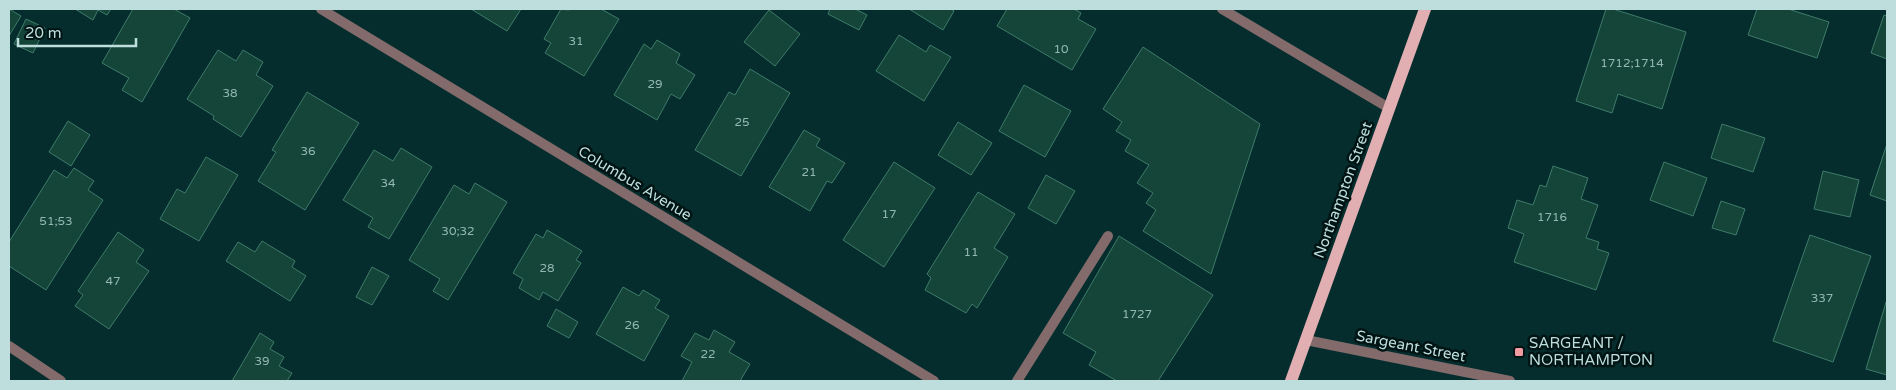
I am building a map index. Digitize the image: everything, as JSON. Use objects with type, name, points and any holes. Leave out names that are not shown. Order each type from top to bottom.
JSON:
[{"type":"main road","name":"Northampton Street","points":[[1291,381],[1425,9]]},
{"type":"street","name":"Columbus Avenue","points":[[321,9],[934,381]]},
{"type":"street","points":[[1222,9],[1389,108]]},
{"type":"street","points":[[1017,381],[1108,236]]},
{"type":"street","name":"Sargeant Street","points":[[1306,340],[1510,381]]},
{"type":"street","points":[[9,346],[61,381]]},
{"type":"building","points":[[9,9],[21,16],[9,36]]},
{"type":"building","points":[[75,9],[111,9],[107,15],[98,10],[93,20]]},
{"type":"building","points":[[133,9],[174,9],[190,18],[142,102],[122,90],[129,78],[102,63]]},
{"type":"building","points":[[471,9],[521,9],[507,31]]},
{"type":"building","points":[[561,9],[601,9],[619,19],[584,76],[545,53],[551,43],[544,39]]},
{"type":"building","points":[[830,9],[855,9],[867,15],[859,30],[828,14]]},
{"type":"building","points":[[909,9],[951,9],[954,11],[943,30]]},
{"type":"building","points":[[1007,9],[1074,9],[1081,13],[1078,19],[1096,29],[1072,70],[997,26]]},
{"type":"building","points":[[1606,9],[1613,9],[1686,32],[1662,109],[1618,94],[1612,113],[1576,101]]},
{"type":"building","points":[[1757,9],[1788,9],[1829,22],[1817,58],[1748,35]]},
{"type":"building","points":[[769,10],[800,34],[775,66],[744,42]]},
{"type":"building","points":[[1884,15],[1887,16],[1887,59],[1871,53]]},
{"type":"building","points":[[26,19],[45,28],[33,53],[14,44]]},
{"type":"building","points":[[899,35],[926,52],[930,45],[951,57],[924,101],[876,71]]},
{"type":"building","points":[[657,40],[680,54],[676,63],[695,75],[680,99],[671,94],[657,120],[614,95],[644,44],[651,49]]},
{"type":"building","points":[[1143,47],[1260,124],[1211,274],[1143,231],[1156,210],[1146,203],[1153,193],[1137,183],[1149,165],[1125,151],[1131,140],[1116,131],[1122,122],[1103,109]]},
{"type":"building","points":[[218,50],[236,61],[243,50],[263,62],[256,75],[273,86],[241,137],[213,119],[214,116],[187,99]]},
{"type":"building","points":[[750,69],[790,93],[741,176],[695,150],[729,92],[735,95]]},
{"type":"building","points":[[1024,85],[1071,111],[1045,157],[999,131]]},
{"type":"building","points":[[307,92],[359,123],[305,210],[258,181],[276,152],[272,150]]},
{"type":"building","points":[[68,121],[90,135],[71,166],[49,152]]},
{"type":"building","points":[[958,122],[992,143],[971,175],[938,155]]},
{"type":"building","points":[[1722,124],[1765,138],[1753,172],[1711,158]]},
{"type":"building","points":[[804,130],[820,139],[816,146],[845,163],[832,183],[827,181],[810,211],[769,187]]},
{"type":"building","points":[[1887,144],[1887,201],[1870,195]]},
{"type":"building","points":[[401,148],[432,167],[389,239],[368,227],[373,218],[343,200],[374,150],[393,161]]},
{"type":"building","points":[[206,157],[238,175],[199,241],[160,219],[177,189],[185,193]]},
{"type":"building","points":[[894,162],[935,188],[884,267],[843,240]]},
{"type":"building","points":[[1664,162],[1707,178],[1693,216],[1650,200]]},
{"type":"building","points":[[1553,166],[1588,178],[1581,199],[1598,205],[1586,238],[1599,242],[1597,249],[1609,253],[1596,290],[1514,262],[1524,234],[1508,228],[1517,200],[1533,205],[1540,185],[1546,187]]},
{"type":"building","points":[[74,168],[94,181],[88,190],[103,200],[46,290],[9,266],[9,242],[54,170],[67,178]]},
{"type":"building","points":[[1823,171],[1859,180],[1850,217],[1814,209]]},
{"type":"building","points":[[1046,175],[1075,191],[1056,224],[1028,208]]},
{"type":"building","points":[[475,183],[507,202],[448,300],[433,291],[440,279],[409,260],[454,185],[469,194]]},
{"type":"building","points":[[978,192],[1015,214],[994,248],[1008,257],[977,308],[972,304],[966,313],[925,290],[931,278],[927,274]]},
{"type":"building","points":[[1721,201],[1745,209],[1736,235],[1712,228]]},
{"type":"building","points":[[547,230],[582,251],[576,260],[581,263],[558,301],[543,292],[539,300],[519,288],[523,279],[513,273],[536,234],[543,238]]},
{"type":"building","points":[[118,232],[144,250],[136,262],[149,271],[109,329],[75,306],[83,295],[78,291]]},
{"type":"building","points":[[1810,235],[1871,256],[1833,362],[1773,341]]},
{"type":"building","points":[[1119,236],[1213,295],[1158,381],[1117,381],[1089,365],[1096,352],[1063,333]]},
{"type":"building","points":[[262,241],[295,261],[292,267],[306,276],[290,301],[226,261],[238,242],[255,252]]},
{"type":"building","points":[[372,267],[389,276],[372,305],[356,297]]},
{"type":"building","points":[[623,287],[639,296],[643,290],[660,300],[655,308],[669,316],[644,361],[596,334]]},
{"type":"building","points":[[1887,299],[1887,375],[1866,369]]},
{"type":"building","points":[[556,309],[578,322],[569,338],[547,326]]},
{"type":"building","points":[[714,330],[735,342],[729,352],[750,364],[740,381],[682,381],[692,362],[681,356],[695,333],[709,340]]},
{"type":"building","points":[[260,333],[274,342],[270,349],[284,357],[279,366],[292,373],[287,381],[232,381]]},
{"type":"place","name":"SARGEANT / NORTHAMPTON","points":[[1519,352]]}]
